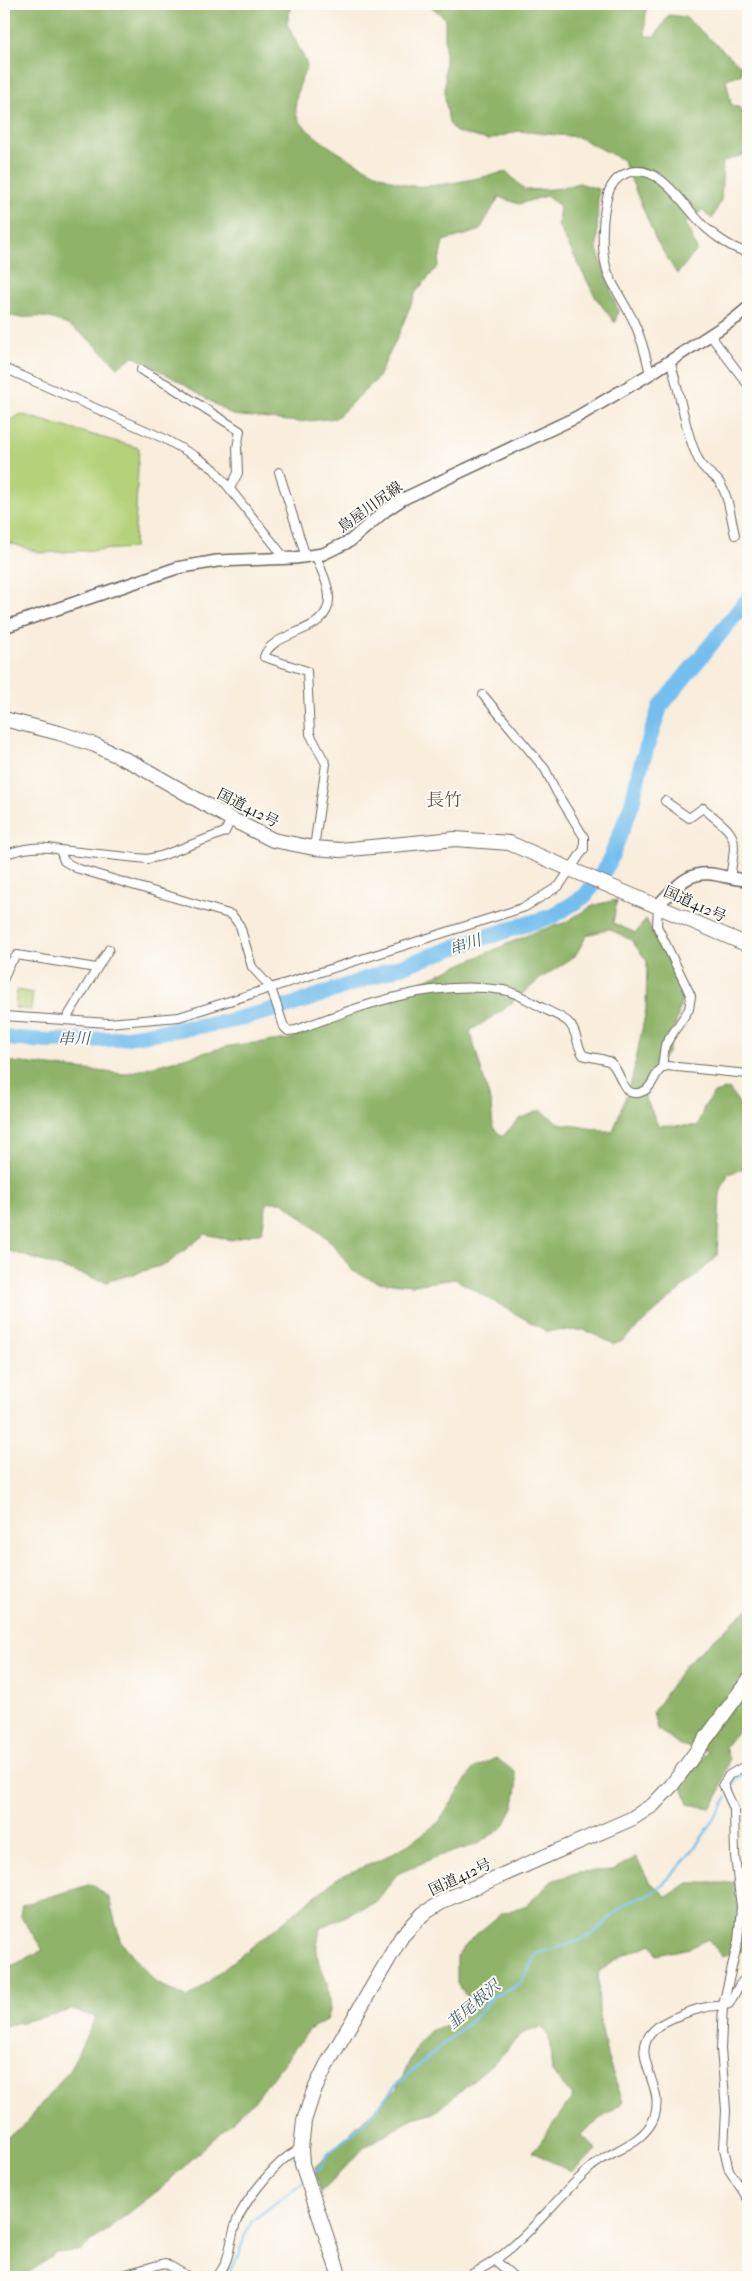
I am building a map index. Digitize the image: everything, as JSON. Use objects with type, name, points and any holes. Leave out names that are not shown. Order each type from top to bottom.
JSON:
[{"type":"highway","name":"国道412号","points":[[4,719],[59,733],[95,746],[137,765],[231,819],[273,840],[314,848],[340,850],[455,839],[481,839],[520,846],[748,945]]},
{"type":"highway","name":"国道412号","points":[[340,2277],[309,2192],[302,2164],[300,2149],[304,2121],[313,2093],[326,2066],[402,1936],[423,1914],[445,1900],[630,1820],[653,1805],[672,1785],[748,1681]]},
{"type":"main road","name":"鳥屋川尻線","points":[[4,627],[176,568],[217,561],[311,556],[345,544],[385,511],[408,497],[571,420],[650,374],[748,308]]},
{"type":"main road","points":[[658,905],[679,883],[690,876],[706,874],[748,880]]},
{"type":"street","points":[[650,374],[646,351],[607,271],[603,237],[604,209],[610,186],[620,176],[633,170],[649,173],[665,182],[705,228],[720,239],[748,252]]},
{"type":"street","points":[[710,335],[748,385]]},
{"type":"street","points":[[670,361],[698,460],[701,466],[714,476],[722,488],[735,535]]},
{"type":"street","points":[[4,368],[163,438],[214,469],[285,558]]},
{"type":"street","points":[[141,370],[170,386],[240,431],[237,448],[238,474],[230,488]]},
{"type":"street","points":[[279,472],[311,556],[328,588],[330,599],[325,612],[314,624],[275,643],[265,652],[264,657],[307,672],[310,734],[326,764],[314,848]]},
{"type":"street","points":[[4,1016],[108,1023],[179,1017],[271,990],[525,907],[559,886],[575,871],[584,849],[584,837],[557,793],[545,769],[483,695]]},
{"type":"street","points":[[665,801],[689,818],[703,808],[730,830],[733,835],[735,848],[730,878]]},
{"type":"street","points":[[4,856],[26,848],[51,848],[147,859],[161,856],[225,832],[231,819]]},
{"type":"street","points":[[60,850],[64,861],[76,868],[232,915],[240,926],[252,967],[271,990],[284,1027],[288,1031],[296,1030],[353,1009],[432,988],[503,990],[529,1000],[567,1021],[573,1029],[577,1046],[583,1055],[610,1062],[617,1071],[623,1085],[631,1092],[644,1091],[650,1087],[657,1072],[662,1067],[665,1045],[689,1008],[691,996],[657,926],[658,905]]},
{"type":"street","points":[[66,1019],[109,949]]},
{"type":"street","points":[[4,978],[9,965],[16,955],[96,968]]},
{"type":"street","points":[[662,1067],[678,1066],[748,1074]]},
{"type":"street","points":[[748,1764],[729,1775],[725,1780],[724,1789],[734,1808],[741,1907],[738,1941],[723,2005],[721,2049],[726,2110],[724,2149],[729,2170],[748,2199]]},
{"type":"street","points":[[465,2277],[481,2271],[496,2261],[525,2235],[590,2168],[633,2142],[649,2128],[658,2098],[643,2049],[655,2028],[706,2007],[729,2004],[740,1984],[748,1975]]},
{"type":"street","points":[[216,2277],[228,2258],[236,2223],[260,2186],[276,2164],[300,2149]]},
{"type":"street","points":[[496,2261],[514,2277]]},
{"type":"street","points":[[115,2277],[165,2263],[189,2277]]},
{"type":"green space","points":[[4,4],[291,4],[287,24],[307,64],[297,97],[297,116],[303,125],[315,136],[348,158],[385,177],[412,186],[447,184],[507,172],[525,190],[555,189],[579,183],[598,189],[597,249],[618,311],[615,323],[596,298],[558,225],[560,206],[546,196],[519,204],[499,197],[479,231],[443,241],[438,266],[416,292],[398,336],[377,379],[336,418],[298,422],[232,415],[175,379],[133,356],[118,367],[94,344],[69,326],[49,318],[16,317],[4,313]]},
{"type":"green space","points":[[428,4],[641,4],[646,8],[645,36],[655,36],[669,15],[685,17],[741,66],[742,74],[726,79],[731,104],[746,111],[748,117],[748,153],[723,162],[721,200],[712,219],[702,210],[686,223],[697,250],[677,274],[656,240],[623,160],[578,137],[518,131],[489,140],[456,132],[449,123],[445,98],[445,18]]},
{"type":"green space","points":[[20,414],[139,448],[134,548],[41,553],[4,541],[4,424]]},
{"type":"green space","points":[[617,900],[613,923],[636,933],[646,919],[684,991],[668,1053],[656,1068],[645,1097],[658,1125],[698,1126],[704,1107],[714,1093],[729,1089],[748,1116],[748,1167],[728,1174],[720,1193],[717,1257],[622,1341],[614,1344],[585,1330],[546,1331],[455,1279],[412,1285],[377,1282],[353,1271],[331,1242],[283,1202],[267,1202],[262,1232],[231,1240],[205,1234],[167,1264],[106,1282],[4,1249],[4,1061],[124,1074],[229,1046],[290,1039],[535,932],[564,923],[594,905]],"holes":[[[609,929],[631,940],[647,961],[646,1010],[632,1079],[613,1132],[558,1123],[541,1110],[519,1119],[502,1137],[493,1127],[491,1104],[470,1031],[503,1010],[540,979],[575,956],[587,935]]]},
{"type":"green space","points":[[17,990],[33,993],[31,1010],[15,1008]]},
{"type":"green space","points":[[748,1609],[748,1718],[725,1747],[729,1759],[717,1799],[710,1808],[688,1804],[681,1783],[708,1751],[680,1745],[657,1729],[653,1712],[686,1664]]},
{"type":"green space","points":[[496,1758],[515,1772],[517,1787],[514,1805],[504,1826],[478,1844],[436,1857],[397,1874],[376,1902],[320,1928],[316,1953],[327,1983],[330,2011],[327,2019],[309,2030],[255,2100],[160,2189],[79,2251],[56,2253],[23,2277],[4,2277],[4,2139],[21,2128],[69,2071],[96,2017],[72,2010],[4,2026],[4,1970],[43,1950],[20,1915],[22,1905],[92,1884],[109,1898],[120,1940],[155,1982],[188,1998],[339,1877],[378,1861],[409,1844],[439,1822],[473,1769]]},
{"type":"green space","points":[[636,1857],[649,1881],[667,1897],[688,1883],[732,1883],[748,1870],[748,1949],[722,1956],[708,1939],[690,1948],[657,1955],[652,1944],[624,1955],[598,1972],[599,2015],[607,2056],[623,2102],[581,2134],[597,2150],[571,2172],[533,2152],[573,2096],[552,2072],[549,2037],[542,2027],[523,2033],[499,2058],[435,2112],[413,2118],[365,2147],[320,2193],[315,2167],[397,2088],[417,2046],[431,2030],[451,2024],[472,2003],[457,1984],[457,1956],[473,1937],[501,1914],[527,1905],[552,1881],[578,1872],[613,1870]]},
{"type":"waterway","name":"串川","points":[[4,1038],[48,1041],[114,1039],[225,1022],[289,1006],[476,940],[553,916],[585,896],[608,865],[632,804],[640,768],[660,707],[748,599]]},
{"type":"waterway","name":"韮尾根沢","points":[[729,1792],[736,1780],[748,1772]]},
{"type":"waterway","name":"韮尾根沢","points":[[310,2176],[321,2167],[326,2156],[367,2120],[396,2085],[473,2019],[494,1996],[513,1988],[523,1980],[536,1954],[584,1939],[600,1928],[627,1903],[649,1895],[662,1884],[694,1849],[727,1797]]},
{"type":"waterway","name":"韮尾根沢","points":[[226,2277],[240,2253],[244,2237],[252,2221],[303,2182]]},
{"type":"district","name":"長竹","points":[[444,800]]}]
